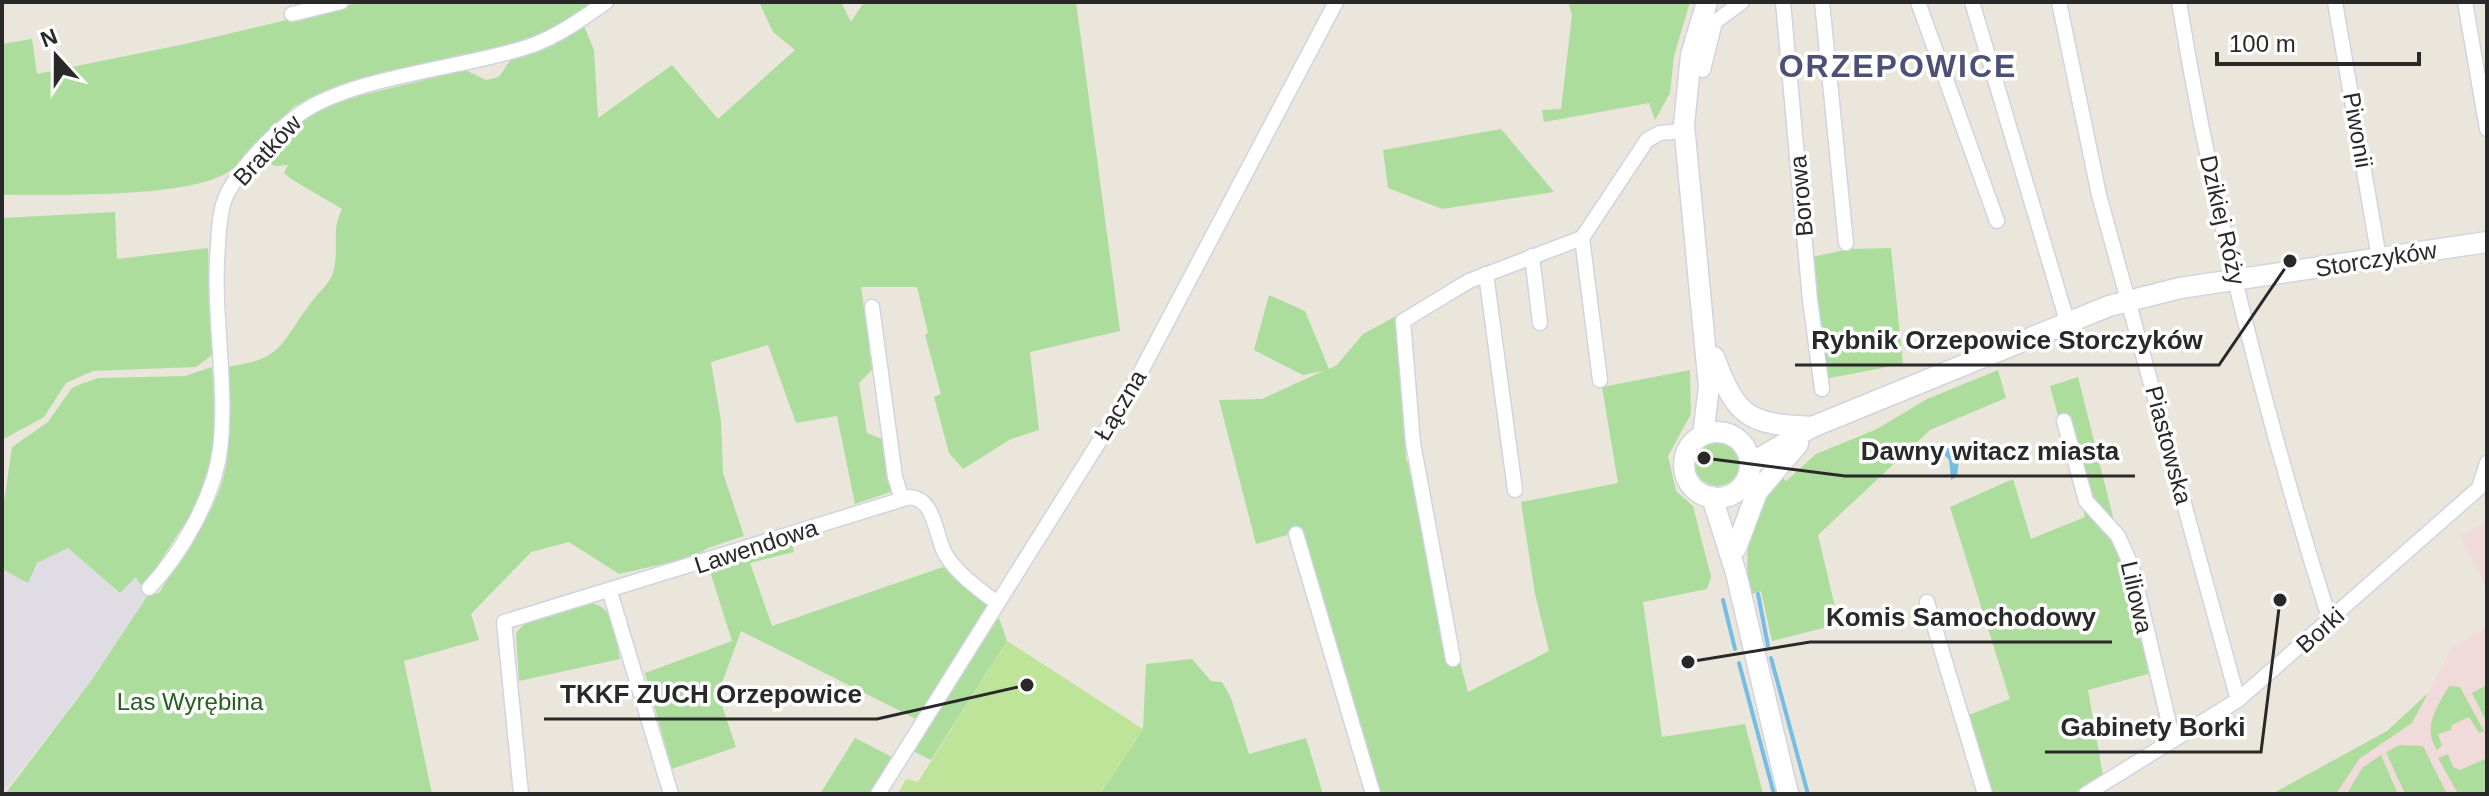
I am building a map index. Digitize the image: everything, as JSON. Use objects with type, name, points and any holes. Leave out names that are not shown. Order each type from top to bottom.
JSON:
[{"type":"street","points":[[292,14],[341,2]]},
{"type":"street","name":"Bratków","points":[[149,588],[195,518],[218,461],[222,420],[215,319],[216,260],[225,200],[234,183],[265,145],[312,107],[349,92],[532,45],[566,29],[606,2]]},
{"type":"street","name":"Łączna","points":[[878,794],[1129,394],[1336,2]]},
{"type":"street","points":[[1707,2],[1689,64],[1684,131],[1709,387],[1703,435],[1686,453],[1685,472],[1694,488],[1712,497],[1733,494],[1745,482],[1740,447],[1709,387]]},
{"type":"street","points":[[1703,70],[1715,22],[1742,2]]},
{"type":"street","name":"Borowa","points":[[1783,2],[1810,300],[1822,389]]},
{"type":"street","name":"Borowa","points":[[1822,2],[1846,243]]},
{"type":"street","points":[[1918,2],[1997,221]]},
{"type":"street","points":[[1972,2],[2067,321]]},
{"type":"street","name":"Piastowska","points":[[2059,2],[2077,100],[2128,300],[2238,700]]},
{"type":"street","name":"Dzikiej Róży","points":[[2179,2],[2194,96],[2263,388],[2330,621]]},
{"type":"street","name":"Piwonii","points":[[2335,2],[2379,258]]},
{"type":"street","points":[[2465,2],[2487,129]]},
{"type":"street","points":[[1453,659],[1413,443],[1403,321],[1469,281],[1582,238],[1647,140],[1660,133],[1684,131]]},
{"type":"street","points":[[1582,238],[1600,380]]},
{"type":"street","name":"Storczyków","points":[[1740,447],[1812,427],[2067,321],[2128,300],[2487,242]]},
{"type":"street","points":[[1532,256],[1540,323]]},
{"type":"street","points":[[1486,274],[1515,490]]},
{"type":"street","points":[[872,307],[895,477],[902,499],[915,498],[924,503],[950,562],[997,603]]},
{"type":"street","points":[[1703,328],[1726,389],[1740,408],[1773,425],[1812,427]]},
{"type":"street","name":"Liliowa","points":[[2064,421],[2086,501],[2118,536],[2128,556],[2173,740]]},
{"type":"street","points":[[1736,548],[1757,492],[1812,427]]},
{"type":"street","points":[[1703,435],[1740,447]]},
{"type":"street","name":"Borki","points":[[2091,793],[2238,700],[2479,488],[2487,463]]},
{"type":"street","points":[[1733,494],[1736,573]]},
{"type":"street","points":[[1712,497],[1736,573],[1755,667],[1789,789]]},
{"type":"street","name":"Lawendowa","points":[[521,794],[504,622],[610,592],[902,499]]},
{"type":"street","points":[[1296,534],[1373,794]]},
{"type":"street","points":[[610,592],[671,794]]},
{"type":"street","points":[[1927,602],[1985,794]]},
{"type":"shaded area","points":[[2487,522],[2487,589],[2462,535]]},
{"type":"shaded area","points":[[68,548],[119,593],[136,576],[148,595],[91,681],[2,794],[2,569],[28,582],[37,563]]},
{"type":"shaded area","points":[[2487,626],[2487,794],[2272,794],[2387,731],[2428,693],[2451,649]]},
{"type":"green space","points":[[362,2],[594,2],[541,40],[334,88],[293,107],[235,167],[208,181],[152,191],[2,195],[2,44],[32,39],[37,74],[185,44]]},
{"type":"green space","name":"Las Wyrębina","points":[[759,2],[841,2],[851,22],[864,2],[1076,2],[1120,331],[1030,352],[1039,430],[1011,439],[963,469],[949,453],[934,397],[941,394],[925,335],[928,333],[917,287],[861,287],[873,369],[859,383],[867,433],[885,440],[893,491],[855,504],[837,416],[796,423],[768,345],[711,362],[721,421],[723,473],[744,536],[708,548],[694,557],[619,574],[569,542],[531,552],[471,614],[479,640],[404,661],[432,794],[5,794],[91,681],[148,595],[159,593],[211,509],[223,479],[228,452],[227,367],[260,360],[278,348],[332,274],[337,224],[342,209],[291,179],[284,173],[288,165],[275,166],[263,160],[294,126],[330,103],[465,70],[486,80],[499,77],[513,56],[552,46],[584,26],[594,50],[598,118],[672,65],[718,119],[795,50],[773,32]]},
{"type":"green space","points":[[1568,2],[1690,2],[1674,56],[1670,93],[1655,120],[1649,103],[1544,122],[1542,110],[1561,109],[1572,15]]},
{"type":"green space","points":[[1501,129],[1554,192],[1442,209],[1388,188],[1383,150]]},
{"type":"green space","points":[[115,212],[117,259],[208,248],[212,355],[196,367],[93,371],[66,383],[44,417],[2,440],[2,218]]},
{"type":"green space","points":[[1891,248],[1903,364],[1825,379],[1811,257],[1850,249]]},
{"type":"green space","points":[[1269,295],[1305,311],[1329,369],[1337,365],[1363,334],[1400,314],[1406,459],[1418,490],[1453,664],[1460,662],[1468,692],[1549,651],[1535,594],[1521,502],[1618,483],[1602,387],[1690,370],[1691,414],[1668,456],[1676,491],[1693,506],[1711,577],[1707,589],[1643,602],[1662,737],[1745,724],[1763,794],[1378,794],[1297,532],[1256,544],[1219,400],[1262,399],[1323,371],[1303,375],[1254,350]]},
{"type":"green space","points":[[212,367],[217,450],[201,498],[143,588],[136,577],[120,593],[68,548],[37,563],[28,583],[2,569],[2,516],[12,447],[48,422],[72,388],[98,378],[185,376]]},
{"type":"green space","points":[[1998,370],[2006,398],[1930,430],[1818,535],[1839,624],[1772,641],[1761,591],[1749,595],[1747,560],[1755,517],[1778,474],[1786,481],[1816,454],[1877,429],[1927,399]]},
{"type":"green space","points":[[2078,377],[2152,673],[2088,690],[2103,776],[2075,794],[1990,794],[1966,716],[2010,699],[1950,507],[2013,479],[2031,539],[2085,517],[2050,386]]},
{"type":"green space","points":[[1717,442],[1733,448],[1739,464],[1733,480],[1717,486],[1701,480],[1695,464],[1701,448]]},
{"type":"green space","points":[[792,544],[794,552],[750,563],[772,626],[943,567],[993,603],[916,719],[741,631],[718,694],[736,747],[672,769],[645,673],[732,641],[709,568]]},
{"type":"green space","points":[[590,603],[610,616],[620,659],[519,681],[516,633],[528,620]]},
{"type":"green space","points":[[999,618],[1007,641],[931,760],[913,751],[993,622]]},
{"type":"green space","points":[[1007,641],[1143,729],[1100,794],[898,794],[906,779],[918,782]]},
{"type":"green space","points":[[1192,659],[1211,681],[1222,682],[1231,698],[1249,754],[1306,738],[1323,794],[1100,794],[1143,729],[1146,664]]},
{"type":"green space","points":[[2487,685],[2487,723],[2472,693]]},
{"type":"green space","points":[[2449,686],[2460,687],[2484,731],[2479,733],[2469,717],[2452,725],[2451,730],[2438,734],[2442,746],[2437,750],[2431,725]]},
{"type":"green space","points":[[2428,693],[2412,723],[2359,759],[2336,794],[2272,794],[2387,731]]},
{"type":"green space","points":[[855,738],[894,758],[872,794],[820,794]]},
{"type":"green space","points":[[2400,745],[2423,746],[2447,794],[2405,794],[2386,752]]},
{"type":"green space","points":[[2448,754],[2453,767],[2460,770],[2487,758],[2487,793],[2457,792],[2438,758]]},
{"type":"green space","points":[[2381,755],[2398,794],[2347,794],[2362,768]]},
{"type":"water","points":[[1961,444],[1957,476],[1951,480],[1949,460],[1940,450]]},
{"type":"waterway","points":[[1758,594],[1768,646]]},
{"type":"waterway","points":[[1723,600],[1735,649]]},
{"type":"waterway","points":[[1771,658],[1808,794]]},
{"type":"waterway","points":[[1739,663],[1774,794]]},
{"type":"place","name":"Rybnik Orzepowice Storczyków","points":[[2290,261]]},
{"type":"place","name":"Dawny witacz miasta","points":[[1704,458]]},
{"type":"place","name":"Gabinety Borki","points":[[2280,600]]},
{"type":"place","name":"Komis Samochodowy","points":[[1688,662]]},
{"type":"place","name":"TKKF ZUCH Orzepowice","points":[[1027,685]]},
{"type":"district","name":"ORZEPOWICE","points":[[1898,66]]}]
